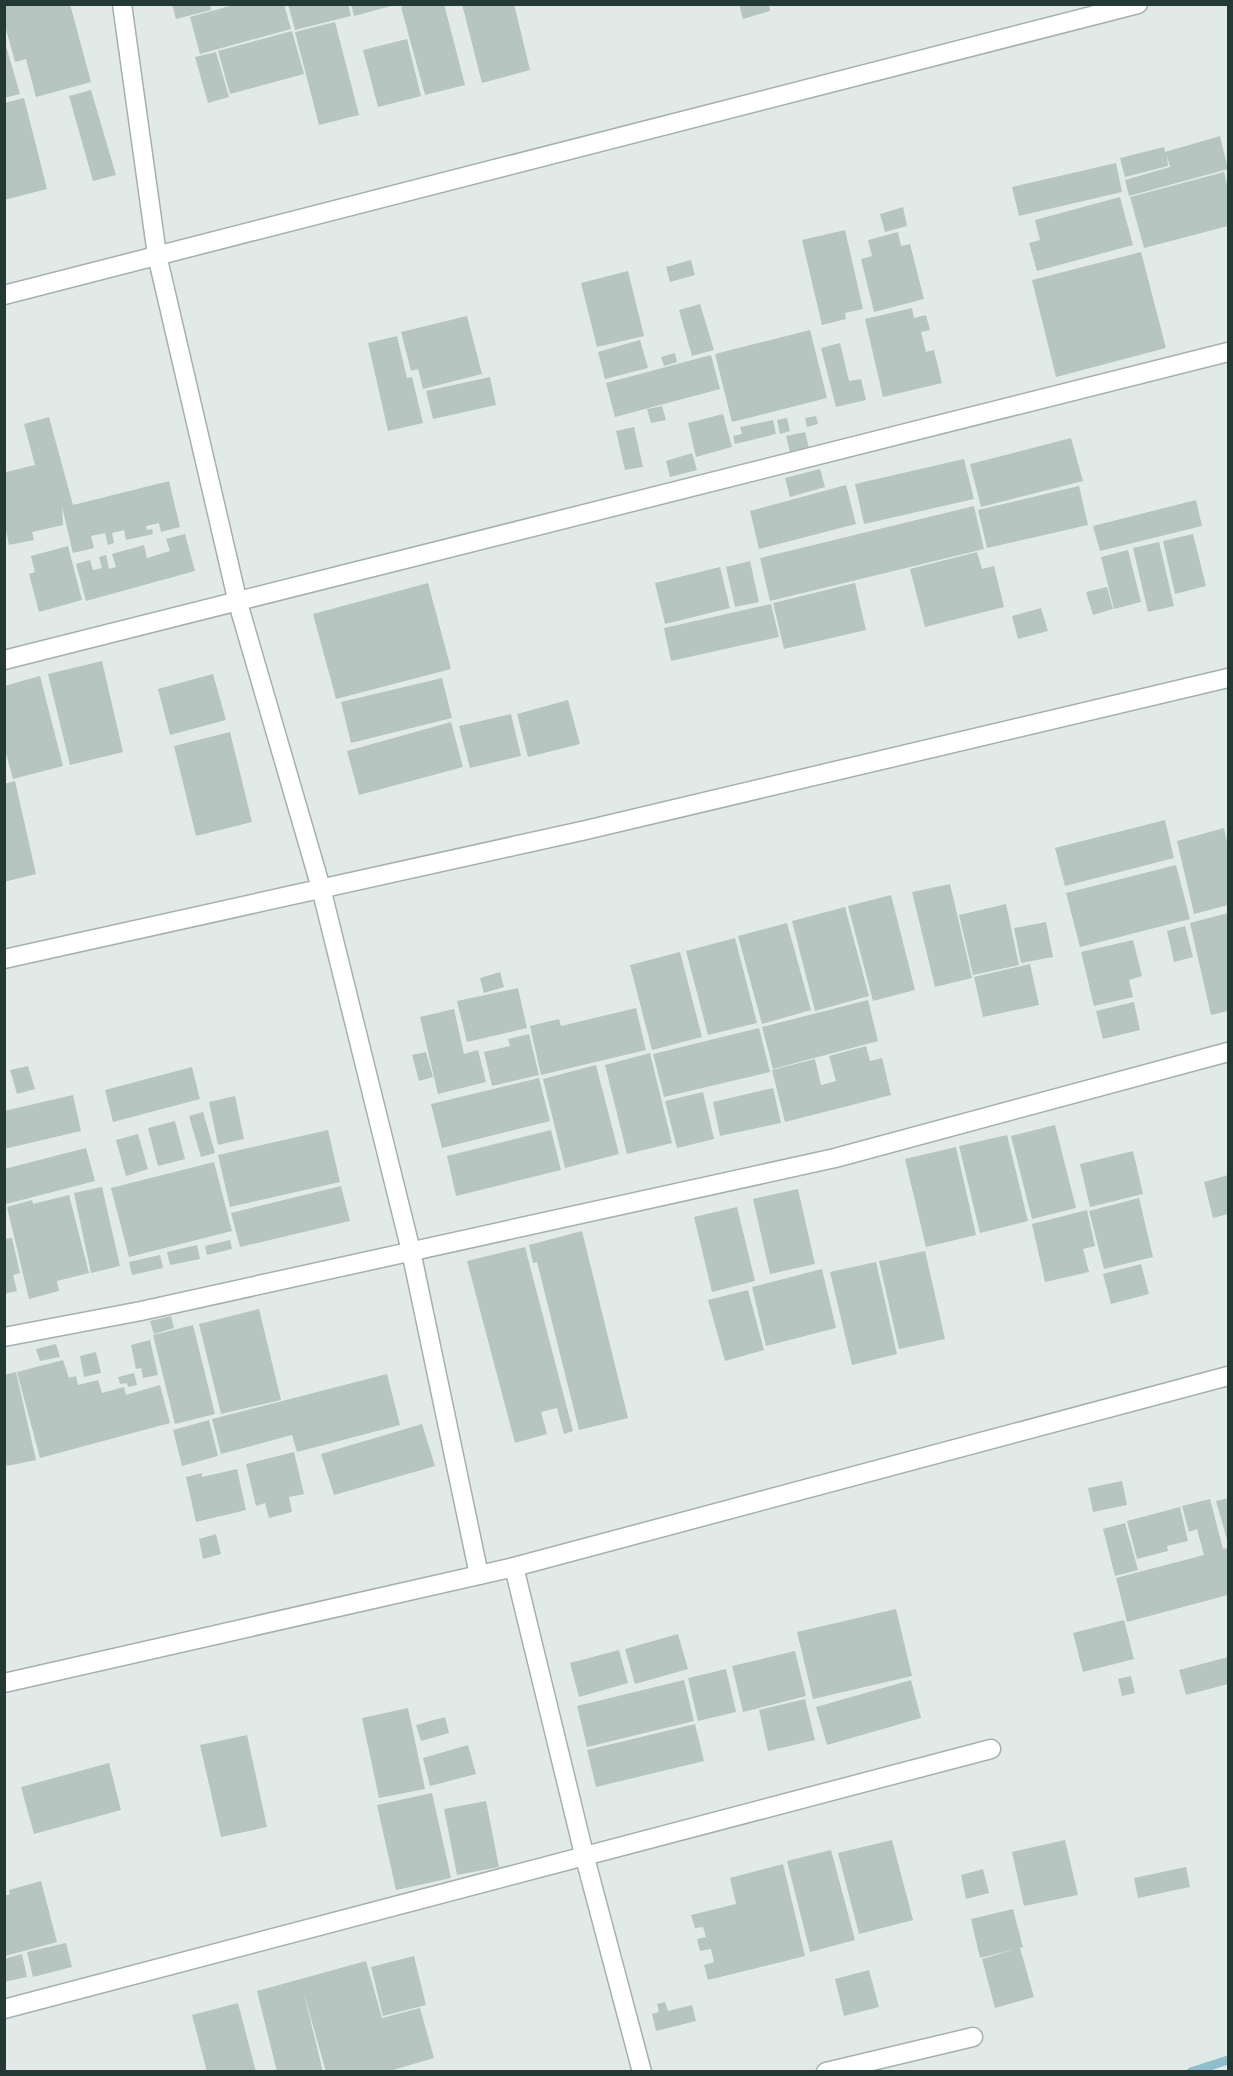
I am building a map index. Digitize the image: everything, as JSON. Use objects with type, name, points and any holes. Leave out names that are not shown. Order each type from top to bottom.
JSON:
[{"type":"street","points":[[122,4],[157,255],[238,603],[321,888],[411,1251],[479,1575]]},
{"type":"street","points":[[4,296],[1138,4]]},
{"type":"street","points":[[4,660],[238,603],[1228,352]]},
{"type":"street","points":[[4,959],[586,830],[1228,678]]},
{"type":"street","points":[[4,1337],[141,1311],[834,1158],[1228,1052]]},
{"type":"street","points":[[4,1683],[514,1568],[1228,1376]]},
{"type":"street","points":[[514,1568],[584,1854],[642,2072]]},
{"type":"street","points":[[4,2009],[584,1854],[991,1749]]},
{"type":"street","points":[[826,2072],[973,2037]]},
{"type":"building","points":[[10,4],[70,4],[91,82],[36,97],[26,59],[15,62],[4,22],[4,6]]},
{"type":"building","points":[[172,4],[210,4],[211,10],[176,19]]},
{"type":"building","points":[[237,4],[284,4],[291,29],[200,54],[190,17]]},
{"type":"building","points":[[288,4],[348,4],[351,16],[295,30]]},
{"type":"building","points":[[351,4],[394,4],[395,5],[354,16]]},
{"type":"building","points":[[410,4],[444,4],[465,85],[425,95],[401,7]]},
{"type":"building","points":[[462,4],[514,4],[530,70],[482,83]]},
{"type":"building","points":[[739,4],[769,4],[770,11],[743,19]]},
{"type":"building","points":[[335,22],[359,115],[319,125],[295,32]]},
{"type":"building","points":[[292,31],[304,74],[230,94],[218,51]]},
{"type":"building","points":[[4,39],[20,94],[4,98]]},
{"type":"building","points":[[407,39],[421,96],[378,107],[363,50]]},
{"type":"building","points":[[216,52],[229,97],[208,103],[195,57]]},
{"type":"building","points":[[91,90],[116,175],[93,181],[69,96]]},
{"type":"building","points":[[24,98],[47,189],[4,200],[4,103]]},
{"type":"building","points":[[1220,136],[1228,169],[1129,196],[1125,180],[1170,167],[1167,156],[1168,166],[1125,177],[1120,158],[1164,147],[1165,152]]},
{"type":"building","points":[[1116,163],[1122,192],[1019,216],[1012,187]]},
{"type":"building","points":[[1224,172],[1228,190],[1228,226],[1144,248],[1130,197]]},
{"type":"building","points":[[1120,197],[1133,245],[1037,271],[1029,243],[1040,240],[1035,220]]},
{"type":"building","points":[[903,207],[907,226],[885,232],[880,214]]},
{"type":"building","points":[[845,230],[863,309],[845,313],[846,319],[822,325],[802,240]]},
{"type":"building","points":[[898,232],[901,246],[910,244],[924,299],[874,312],[861,259],[872,256],[868,240]]},
{"type":"building","points":[[1141,252],[1166,348],[1056,377],[1032,280]]},
{"type":"building","points":[[691,260],[695,275],[670,282],[666,267]]},
{"type":"building","points":[[628,271],[644,336],[597,347],[581,283]]},
{"type":"building","points":[[700,304],[714,350],[692,356],[679,310]]},
{"type":"building","points":[[912,308],[914,318],[926,315],[930,330],[921,332],[926,352],[934,350],[942,383],[883,397],[865,319]]},
{"type":"building","points":[[467,316],[482,374],[423,389],[418,369],[411,371],[401,332]]},
{"type":"building","points":[[810,330],[827,398],[732,422],[715,354]]},
{"type":"building","points":[[397,336],[407,378],[412,377],[423,423],[388,431],[368,343]]},
{"type":"building","points":[[640,340],[648,368],[605,379],[598,352]]},
{"type":"building","points":[[840,343],[849,381],[861,379],[866,400],[836,407],[821,348]]},
{"type":"building","points":[[675,353],[677,362],[664,366],[661,357]]},
{"type":"building","points":[[711,355],[720,389],[615,417],[606,383]]},
{"type":"building","points":[[490,377],[496,405],[433,419],[426,391]]},
{"type":"building","points":[[662,406],[666,420],[651,423],[647,409]]},
{"type":"building","points":[[723,414],[732,447],[696,457],[688,423]]},
{"type":"building","points":[[816,416],[818,424],[807,427],[805,418]]},
{"type":"building","points":[[49,417],[73,505],[169,481],[180,527],[161,532],[159,523],[146,526],[147,530],[152,529],[153,534],[126,540],[124,530],[112,533],[114,543],[108,545],[105,533],[91,536],[94,548],[73,553],[62,507],[63,525],[32,532],[34,540],[9,545],[4,521],[4,467],[6,472],[35,465],[24,424]]},
{"type":"building","points":[[787,418],[790,431],[780,434],[777,420]]},
{"type":"building","points":[[773,420],[776,434],[735,444],[733,436],[742,434],[740,427]]},
{"type":"building","points":[[634,427],[643,467],[625,470],[616,431]]},
{"type":"building","points":[[805,432],[809,448],[790,452],[786,436]]},
{"type":"building","points":[[1071,438],[1083,481],[981,507],[970,464]]},
{"type":"building","points":[[692,453],[697,470],[670,477],[666,461]]},
{"type":"building","points":[[964,459],[974,499],[864,524],[855,484]]},
{"type":"building","points":[[820,469],[825,487],[790,497],[785,478]]},
{"type":"building","points":[[846,485],[856,524],[759,549],[750,511]]},
{"type":"building","points":[[1079,486],[1088,525],[987,548],[978,510]]},
{"type":"building","points":[[1196,500],[1202,526],[1100,551],[1093,526]]},
{"type":"building","points":[[974,506],[984,549],[770,601],[760,558]]},
{"type":"building","points":[[185,534],[195,571],[86,601],[76,564],[90,560],[93,570],[102,568],[99,557],[106,555],[109,569],[116,567],[112,554],[144,545],[147,558],[170,551],[166,539]]},
{"type":"building","points":[[1193,534],[1206,586],[1175,594],[1163,541]]},
{"type":"building","points":[[1159,542],[1174,606],[1148,612],[1133,548]]},
{"type":"building","points":[[68,546],[82,600],[39,612],[29,574],[35,572],[31,556]]},
{"type":"building","points":[[1128,550],[1141,602],[1114,609],[1101,557]]},
{"type":"building","points":[[977,552],[982,569],[994,566],[1004,607],[925,627],[910,569]]},
{"type":"building","points":[[750,561],[759,602],[735,607],[726,567]]},
{"type":"building","points":[[720,567],[730,608],[665,624],[655,583]]},
{"type":"building","points":[[428,583],[451,669],[336,699],[313,614]]},
{"type":"building","points":[[855,583],[866,630],[784,649],[773,603]]},
{"type":"building","points":[[1107,587],[1113,609],[1093,615],[1086,592]]},
{"type":"building","points":[[771,604],[779,637],[671,661],[664,628]]},
{"type":"building","points":[[1041,608],[1048,631],[1018,639],[1012,616]]},
{"type":"building","points":[[102,661],[123,752],[70,765],[48,674]]},
{"type":"building","points":[[213,674],[226,720],[170,735],[158,689]]},
{"type":"building","points":[[40,676],[63,766],[13,779],[4,746],[4,686]]},
{"type":"building","points":[[442,678],[452,718],[351,743],[341,702]]},
{"type":"building","points":[[568,700],[580,744],[528,757],[517,714]]},
{"type":"building","points":[[511,714],[521,756],[470,768],[459,726]]},
{"type":"building","points":[[451,722],[463,767],[359,795],[347,751]]},
{"type":"building","points":[[230,732],[252,822],[196,836],[174,746]]},
{"type":"building","points":[[15,781],[36,874],[4,882],[4,784]]},
{"type":"building","points":[[1165,820],[1174,858],[1065,886],[1055,848]]},
{"type":"building","points":[[1224,828],[1228,847],[1228,905],[1194,914],[1177,841]]},
{"type":"building","points":[[1176,865],[1190,919],[1080,947],[1066,893]]},
{"type":"building","points":[[950,884],[972,978],[935,987],[912,892]]},
{"type":"building","points":[[891,895],[915,990],[873,1001],[848,906]]},
{"type":"building","points":[[1006,904],[1019,965],[973,975],[959,915]]},
{"type":"building","points":[[845,907],[869,996],[815,1011],[792,921]]},
{"type":"building","points":[[1228,913],[1228,1011],[1211,1015],[1190,923]]},
{"type":"building","points":[[1046,922],[1053,957],[1021,963],[1014,928]]},
{"type":"building","points":[[787,923],[811,1010],[762,1024],[738,936]]},
{"type":"building","points":[[1185,926],[1193,957],[1174,962],[1167,931]]},
{"type":"building","points":[[735,938],[757,1023],[708,1035],[686,951]]},
{"type":"building","points":[[1133,940],[1142,976],[1129,980],[1133,997],[1094,1006],[1081,952]]},
{"type":"building","points":[[680,952],[702,1037],[652,1050],[630,965]]},
{"type":"building","points":[[1030,964],[1039,1005],[983,1017],[974,977]]},
{"type":"building","points":[[500,972],[504,987],[484,993],[480,978]]},
{"type":"building","points":[[518,988],[527,1028],[467,1042],[457,1001]]},
{"type":"building","points":[[868,1000],[878,1041],[773,1069],[762,1027]]},
{"type":"building","points":[[1134,1002],[1140,1030],[1103,1039],[1096,1011]]},
{"type":"building","points":[[636,1008],[646,1050],[541,1075],[530,1026],[559,1019],[561,1026]]},
{"type":"building","points":[[454,1009],[464,1054],[478,1050],[486,1082],[438,1094],[420,1017]]},
{"type":"building","points":[[759,1028],[770,1072],[664,1097],[653,1054]]},
{"type":"building","points":[[529,1034],[539,1075],[492,1086],[484,1052],[510,1046],[508,1039]]},
{"type":"building","points":[[866,1046],[870,1061],[882,1058],[891,1095],[785,1122],[772,1070],[815,1059],[821,1085],[836,1081],[829,1056]]},
{"type":"building","points":[[426,1052],[433,1077],[419,1081],[412,1055]]},
{"type":"building","points":[[650,1053],[672,1143],[627,1154],[605,1065]]},
{"type":"building","points":[[596,1065],[619,1154],[565,1168],[543,1079]]},
{"type":"building","points":[[28,1066],[35,1089],[17,1094],[10,1070]]},
{"type":"building","points":[[192,1067],[200,1099],[113,1122],[105,1090]]},
{"type":"building","points":[[539,1078],[550,1121],[442,1148],[431,1104]]},
{"type":"building","points":[[773,1088],[781,1123],[720,1136],[713,1102]]},
{"type":"building","points":[[703,1092],[714,1139],[677,1148],[665,1101]]},
{"type":"building","points":[[73,1095],[81,1131],[4,1149],[4,1111]]},
{"type":"building","points":[[235,1096],[244,1139],[218,1145],[209,1102]]},
{"type":"building","points":[[203,1112],[215,1153],[201,1157],[189,1116]]},
{"type":"building","points":[[175,1121],[185,1159],[158,1166],[148,1128]]},
{"type":"building","points":[[1055,1125],[1076,1208],[1032,1219],[1011,1136]]},
{"type":"building","points":[[328,1130],[340,1182],[230,1207],[218,1155]]},
{"type":"building","points":[[551,1130],[561,1170],[456,1196],[447,1156]]},
{"type":"building","points":[[138,1134],[148,1169],[126,1176],[116,1140]]},
{"type":"building","points":[[1007,1135],[1028,1221],[980,1233],[959,1146]]},
{"type":"building","points":[[956,1147],[976,1235],[926,1247],[905,1159]]},
{"type":"building","points":[[86,1148],[95,1181],[6,1204],[4,1169]]},
{"type":"building","points":[[1133,1151],[1143,1194],[1090,1207],[1080,1164]]},
{"type":"building","points":[[214,1162],[232,1231],[129,1257],[111,1188]]},
{"type":"building","points":[[1228,1175],[1228,1214],[1213,1218],[1204,1182]]},
{"type":"building","points":[[341,1186],[350,1221],[240,1247],[231,1213]]},
{"type":"building","points":[[102,1187],[120,1266],[91,1273],[74,1193]]},
{"type":"building","points":[[798,1189],[815,1264],[770,1274],[753,1199]]},
{"type":"building","points":[[69,1195],[89,1273],[57,1281],[59,1291],[29,1299],[7,1207],[32,1200],[33,1204]]},
{"type":"building","points":[[1139,1198],[1153,1257],[1104,1269],[1089,1211]]},
{"type":"building","points":[[737,1207],[755,1281],[712,1292],[694,1217]]},
{"type":"building","points":[[1087,1210],[1095,1246],[1083,1249],[1089,1272],[1045,1282],[1032,1224]]},
{"type":"building","points":[[582,1231],[628,1418],[579,1430],[537,1262],[533,1263],[529,1245]]},
{"type":"building","points":[[12,1238],[20,1273],[13,1275],[17,1291],[4,1294],[4,1239]]},
{"type":"building","points":[[230,1240],[232,1249],[207,1255],[205,1246]]},
{"type":"building","points":[[197,1245],[200,1259],[170,1265],[167,1252]]},
{"type":"building","points":[[525,1247],[573,1431],[564,1434],[557,1408],[541,1412],[547,1434],[515,1443],[467,1261]]},
{"type":"building","points":[[925,1251],[945,1339],[899,1349],[879,1261]]},
{"type":"building","points":[[160,1255],[163,1268],[132,1275],[129,1262]]},
{"type":"building","points":[[876,1262],[897,1354],[852,1365],[830,1272]]},
{"type":"building","points":[[1141,1264],[1149,1294],[1111,1304],[1103,1274]]},
{"type":"building","points":[[822,1269],[836,1328],[766,1346],[752,1287]]},
{"type":"building","points":[[748,1290],[764,1350],[725,1361],[708,1300]]},
{"type":"building","points":[[259,1309],[281,1400],[221,1414],[199,1324]]},
{"type":"building","points":[[171,1316],[174,1328],[154,1334],[150,1321]]},
{"type":"building","points":[[193,1325],[215,1414],[175,1424],[153,1335]]},
{"type":"building","points":[[150,1340],[158,1375],[143,1378],[141,1368],[136,1369],[131,1345]]},
{"type":"building","points":[[56,1344],[60,1357],[40,1361],[36,1349]]},
{"type":"building","points":[[96,1352],[101,1373],[84,1377],[80,1356]]},
{"type":"building","points":[[63,1360],[69,1378],[76,1376],[78,1385],[98,1380],[102,1393],[124,1387],[126,1395],[160,1385],[170,1423],[40,1458],[17,1372]]},
{"type":"building","points":[[16,1372],[36,1460],[7,1466],[4,1453],[4,1375]]},
{"type":"building","points":[[134,1373],[137,1385],[128,1387],[127,1383],[120,1384],[118,1377]]},
{"type":"building","points":[[387,1374],[400,1425],[297,1452],[292,1435],[221,1454],[212,1419]]},
{"type":"building","points":[[209,1420],[218,1456],[182,1466],[173,1430]]},
{"type":"building","points":[[422,1424],[435,1466],[334,1495],[321,1454]]},
{"type":"building","points":[[294,1452],[304,1494],[289,1497],[292,1512],[269,1518],[265,1503],[256,1506],[246,1464]]},
{"type":"building","points":[[237,1469],[246,1510],[196,1522],[186,1477],[202,1473],[202,1477]]},
{"type":"building","points":[[1122,1481],[1127,1505],[1093,1512],[1088,1488]]},
{"type":"building","points":[[1228,1498],[1228,1543],[1216,1501]]},
{"type":"building","points":[[1210,1499],[1223,1549],[1227,1548],[1228,1595],[1127,1622],[1116,1578],[1204,1555],[1197,1529],[1189,1532],[1182,1506]]},
{"type":"building","points":[[1180,1507],[1188,1541],[1167,1546],[1168,1551],[1137,1559],[1127,1521]]},
{"type":"building","points":[[1125,1523],[1138,1570],[1115,1576],[1103,1529]]},
{"type":"building","points":[[216,1534],[221,1554],[203,1559],[199,1539]]},
{"type":"building","points":[[896,1609],[912,1676],[813,1699],[797,1632]]},
{"type":"building","points":[[1124,1620],[1134,1659],[1083,1672],[1073,1633]]},
{"type":"building","points":[[678,1634],[688,1669],[635,1684],[625,1649]]},
{"type":"building","points":[[619,1650],[628,1683],[579,1697],[570,1663]]},
{"type":"building","points":[[795,1651],[806,1696],[743,1712],[732,1666]]},
{"type":"building","points":[[1228,1657],[1228,1684],[1186,1695],[1179,1670]]},
{"type":"building","points":[[726,1669],[736,1712],[698,1721],[688,1678]]},
{"type":"building","points":[[1131,1676],[1135,1693],[1122,1696],[1118,1679]]},
{"type":"building","points":[[684,1680],[694,1721],[587,1747],[577,1706]]},
{"type":"building","points":[[911,1680],[921,1718],[827,1745],[816,1707]]},
{"type":"building","points":[[805,1699],[815,1740],[768,1751],[759,1710]]},
{"type":"building","points":[[408,1708],[425,1789],[379,1798],[362,1718]]},
{"type":"building","points":[[445,1717],[449,1733],[421,1741],[416,1725]]},
{"type":"building","points":[[695,1724],[704,1761],[596,1787],[587,1750]]},
{"type":"building","points":[[247,1735],[267,1827],[221,1837],[200,1745]]},
{"type":"building","points":[[468,1745],[476,1774],[430,1786],[423,1758]]},
{"type":"building","points":[[109,1763],[121,1810],[34,1834],[21,1787]]},
{"type":"building","points":[[432,1793],[451,1878],[396,1890],[377,1805]]},
{"type":"building","points":[[486,1801],[499,1867],[457,1875],[444,1809]]},
{"type":"building","points":[[892,1840],[913,1920],[859,1934],[838,1853]]},
{"type":"building","points":[[1065,1840],[1078,1895],[1024,1906],[1012,1852]]},
{"type":"building","points":[[831,1850],[855,1940],[810,1952],[787,1861]]},
{"type":"building","points":[[783,1864],[805,1956],[708,1980],[704,1965],[714,1962],[711,1949],[700,1951],[697,1939],[706,1937],[703,1927],[695,1928],[691,1915],[736,1904],[730,1878]]},
{"type":"building","points":[[1186,1867],[1190,1887],[1138,1898],[1134,1878]]},
{"type":"building","points":[[983,1869],[989,1893],[966,1899],[961,1875]]},
{"type":"building","points":[[41,1881],[57,1942],[5,1956],[4,1896],[10,1894],[9,1890]]},
{"type":"building","points":[[1013,1909],[1023,1947],[1020,1948],[1034,1997],[995,2008],[982,1959],[1016,1949],[980,1958],[971,1919]]},
{"type":"building","points":[[66,1943],[72,1967],[33,1977],[27,1952]]},
{"type":"building","points":[[22,1954],[27,1977],[4,1982],[4,1959]]},
{"type":"building","points":[[414,1956],[426,2005],[383,2016],[371,1967]]},
{"type":"building","points":[[366,1961],[382,2018],[420,2008],[434,2058],[386,2072],[326,2072],[303,1990],[323,2072],[277,2072],[257,1991]]},
{"type":"building","points":[[869,1970],[879,2007],[844,2016],[835,1979]]},
{"type":"building","points":[[665,2002],[668,2011],[692,2005],[696,2021],[656,2031],[652,2014],[659,2012],[657,2004]]},
{"type":"building","points":[[238,2003],[256,2072],[207,2072],[192,2015]]},
{"type":"waterway","points":[[1191,2072],[1228,2060]]}]
